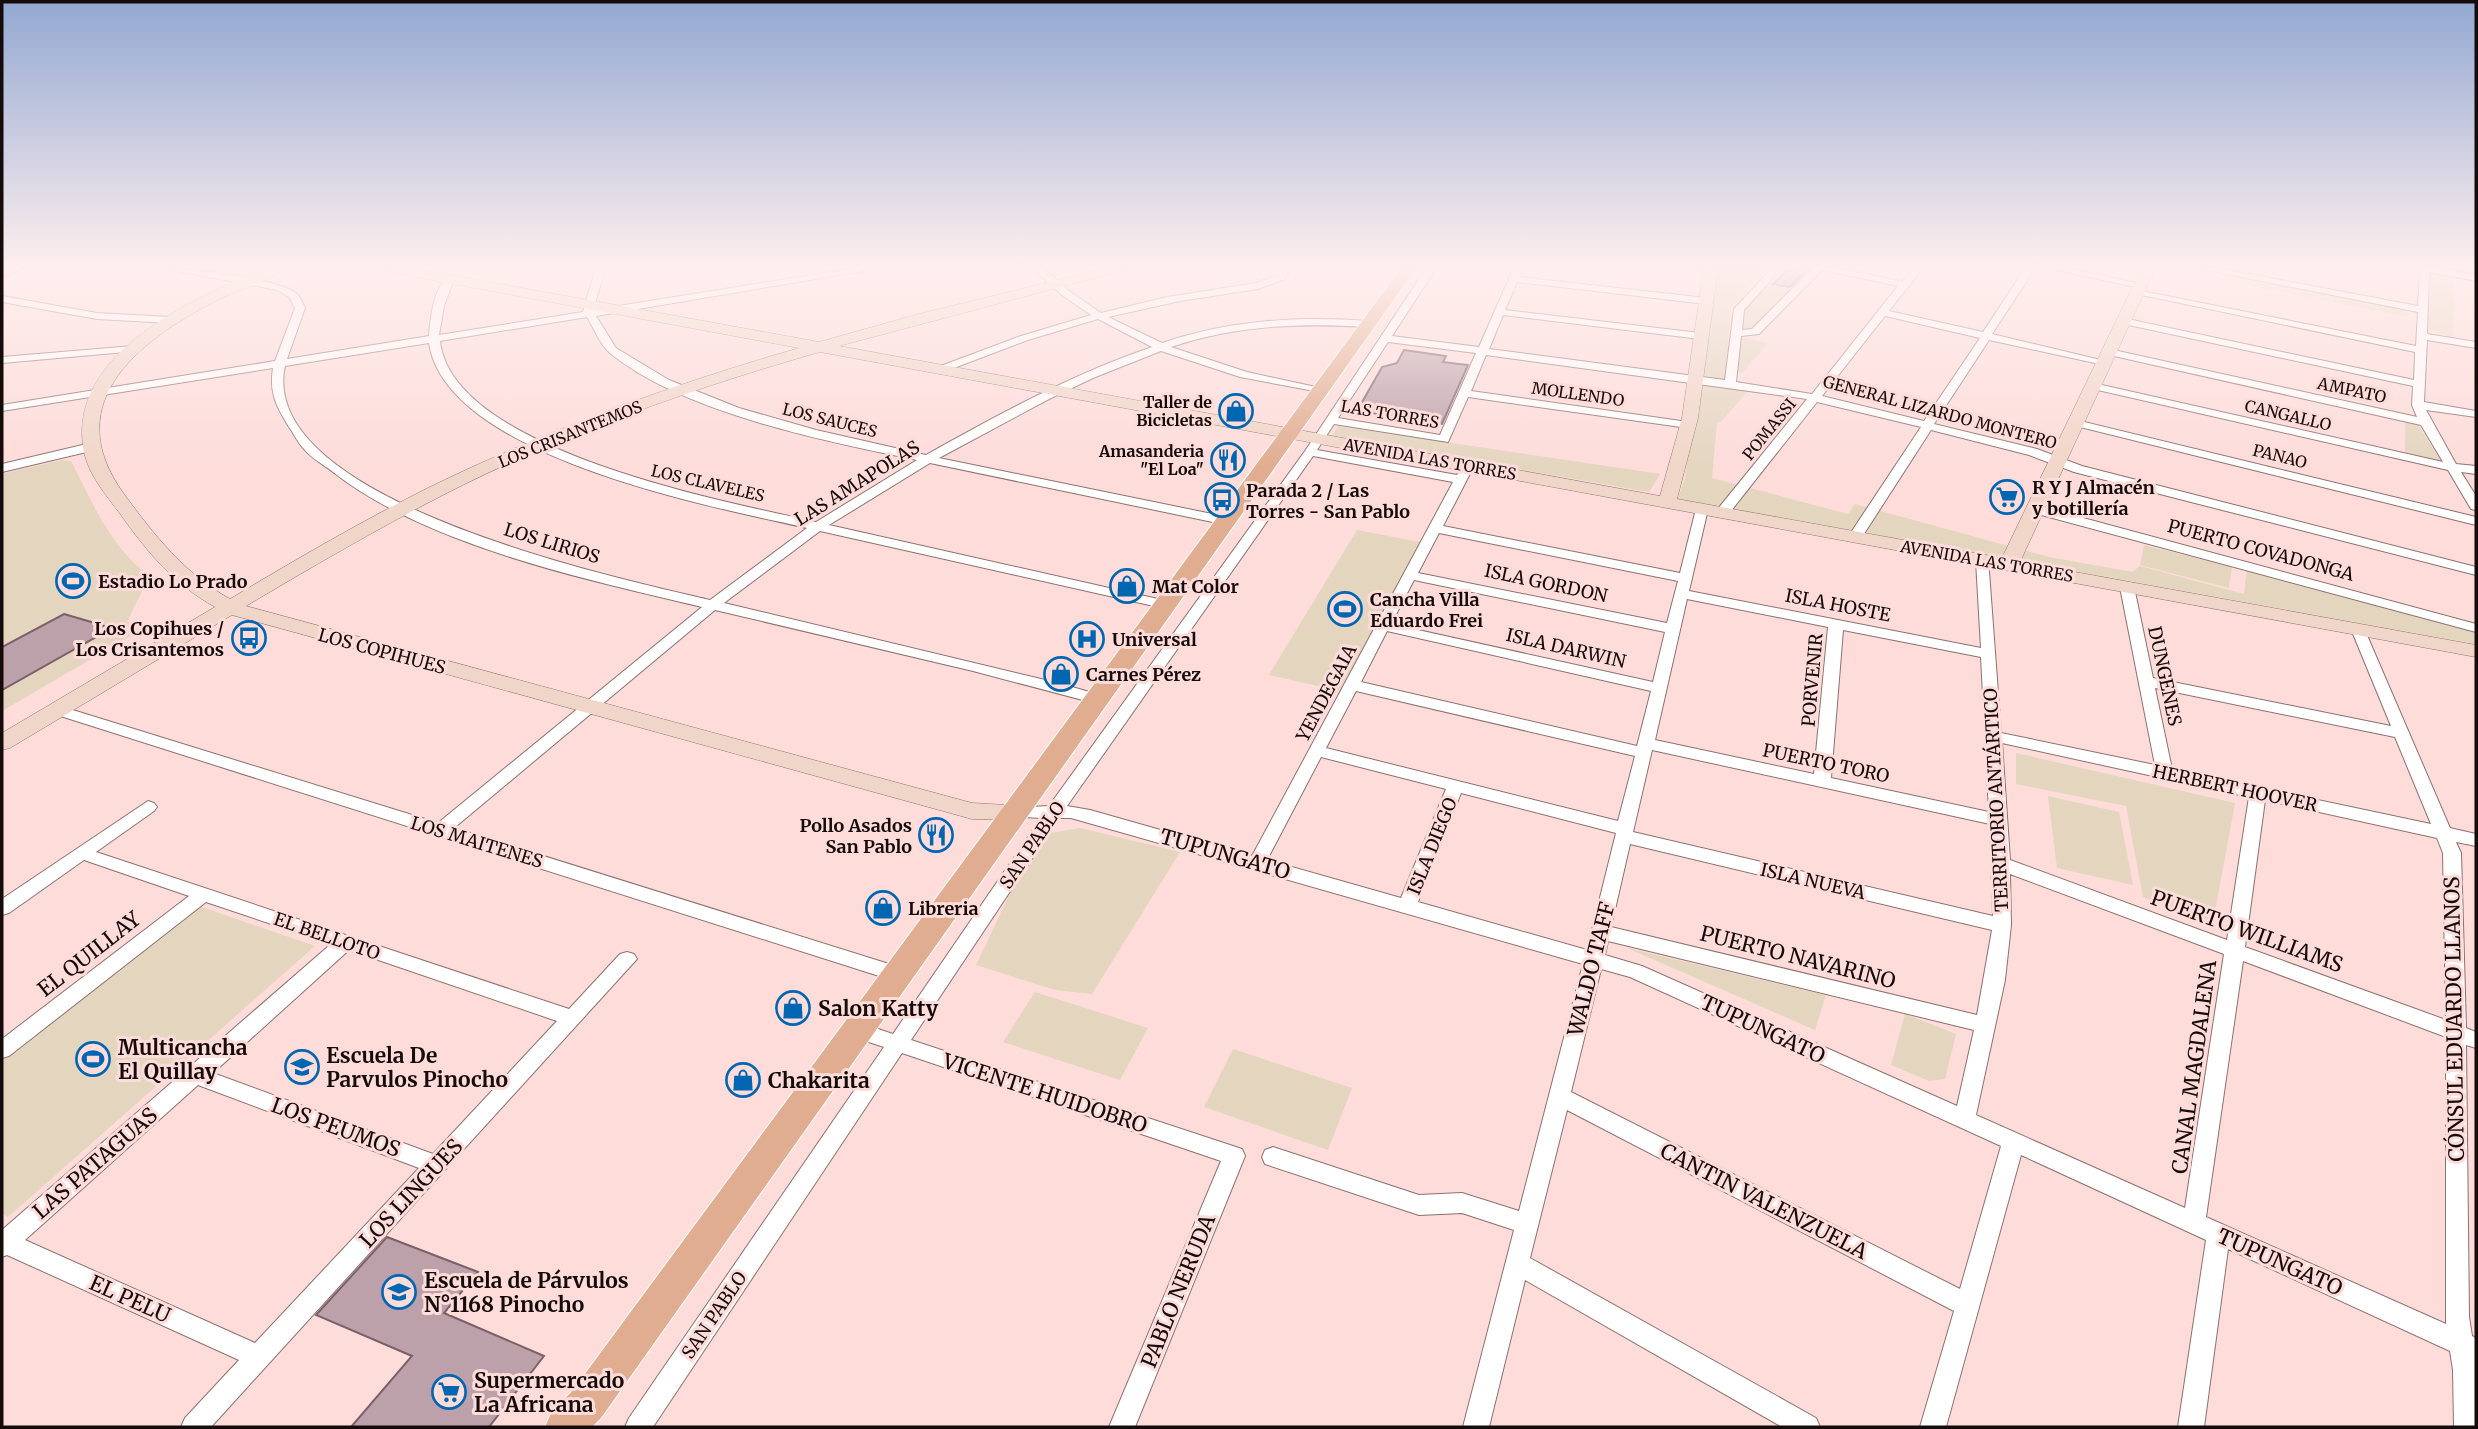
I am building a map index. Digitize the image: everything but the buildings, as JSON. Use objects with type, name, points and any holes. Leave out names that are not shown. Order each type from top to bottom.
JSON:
[{"type":"main road","name":"SAN PABLO","points":[[577,1419],[1361,334]]},
{"type":"street","name":"LOS COPIHUES","points":[[153,334],[113,370],[100,392],[90,421],[92,447],[117,496],[160,554],[202,592],[229,608],[972,811],[1016,812]]},
{"type":"street","name":"LOS LIRIOS","points":[[291,334],[280,363],[276,384],[284,416],[304,442],[348,481],[401,510],[549,565],[1098,699]]},
{"type":"street","points":[[434,339],[435,334]]},
{"type":"street","points":[[2,408],[461,334]]},
{"type":"street","name":"LOS SAUCES","points":[[602,334],[627,362],[682,391],[803,430],[1227,521]]},
{"type":"street","name":"AVENIDA LAS TORRES","points":[[746,334],[1290,433],[1314,445],[1464,473],[1667,502],[2476,650]]},
{"type":"street","name":"LOS CRISANTEMOS","points":[[2,743],[229,608],[401,510],[540,444],[682,391],[869,334]]},
{"type":"street","points":[[942,369],[1042,334]]},
{"type":"street","points":[[1136,334],[1159,346],[1247,376],[1321,391]]},
{"type":"street","name":"LAS AMAPOLAS","points":[[440,831],[713,605],[818,526],[930,458],[1056,390],[1159,346],[1198,334]]},
{"type":"street","name":"SAN PABLO","points":[[638,1427],[1055,811],[1314,445],[1388,334]]},
{"type":"street","points":[[1464,393],[1491,334]]},
{"type":"street","points":[[1673,334],[1700,337]]},
{"type":"street","points":[[1667,502],[1678,475],[1688,425],[1701,334]]},
{"type":"street","points":[[1730,383],[1735,334]]},
{"type":"street","name":"POMASSI","points":[[1723,513],[1866,334]]},
{"type":"street","name":"AMPATO","points":[[1976,334],[2107,357],[2425,422]]},
{"type":"street","points":[[2009,565],[2117,334]]},
{"type":"street","points":[[2183,334],[2419,384]]},
{"type":"street","points":[[2345,334],[2421,350]]},
{"type":"street","points":[[2476,345],[2421,335],[2418,405],[2425,422],[2476,506]]},
{"type":"street","points":[[1855,537],[1986,336]]},
{"type":"street","name":"GENERAL LIZARDO MONTERO","points":[[1385,338],[1695,378],[1815,397],[2091,472],[2476,571]]},
{"type":"street","name":"LOS CLAVELES","points":[[434,339],[444,370],[469,398],[501,422],[592,468],[644,486],[1167,605]]},
{"type":"street","points":[[2,360],[133,349]]},
{"type":"street","name":"CANGALLO","points":[[2093,386],[2476,470]]},
{"type":"street","name":"LAS TORRES","points":[[1331,420],[1444,439],[1464,393]]},
{"type":"street","name":"MOLLENDO","points":[[1464,393],[1688,425]]},
{"type":"street","points":[[2418,405],[2476,414]]},
{"type":"street","name":"PANAO","points":[[2076,423],[2476,521]]},
{"type":"street","points":[[2,468],[92,447]]},
{"type":"street","name":"YENDEGAIA","points":[[1257,863],[1464,473]]},
{"type":"street","name":"WALDO TAFF","points":[[1476,1427],[1601,932],[1702,509]]},
{"type":"street","name":"PUERTO COVADONGA","points":[[2035,509],[2476,628]]},
{"type":"street","name":"ISLA HOSTE","points":[[1435,528],[1836,624],[1988,654]]},
{"type":"street","name":"TERRITORIO ANTÁRTICO","points":[[1964,1121],[1985,1025],[2002,925],[2001,864],[1983,561]]},
{"type":"street","name":"ISLA GORDON","points":[[1410,575],[1673,629]]},
{"type":"street","name":"DUNGENES","points":[[2127,587],[2165,773]]},
{"type":"street","name":"PORVENIR","points":[[1822,781],[1836,624]]},
{"type":"street","name":"ISLA DARWIN","points":[[1383,626],[1659,688]]},
{"type":"street","name":"CÓNSUL EDUARDO LLANOS","points":[[2358,629],[2452,853],[2457,1317],[2469,1347],[2466,1370],[2467,1427]]},
{"type":"street","points":[[2146,681],[2402,733]]},
{"type":"street","name":"PUERTO TORO","points":[[1352,685],[1645,748],[1822,781],[1998,820]]},
{"type":"street","name":"LOS MAITENES","points":[[57,710],[898,974]]},
{"type":"street","name":"HERBERT HOOVER","points":[[1993,736],[2476,840]]},
{"type":"street","name":"ISLA NUEVA","points":[[1317,751],[1624,832],[2002,925]]},
{"type":"street","name":"ISLA DIEGO","points":[[1407,906],[1456,786]]},
{"type":"street","name":"CANAL MAGDALENA","points":[[2194,1224],[2258,793]]},
{"type":"street","points":[[2,908],[148,807]]},
{"type":"street","name":"TUPUNGATO","points":[[1016,812],[1055,811],[1090,816],[1650,977],[2469,1347]]},
{"type":"street","name":"EL BELLOTO","points":[[81,853],[572,1018]]},
{"type":"street","name":"PUERTO WILLIAMS","points":[[2001,864],[2476,1040]]},
{"type":"street","name":"EL QUILLAY","points":[[2,1050],[204,894]]},
{"type":"street","name":"PUERTO NAVARINO","points":[[1601,932],[1985,1025]]},
{"type":"street","name":"LAS PATAGUAS","points":[[3,1243],[346,942]]},
{"type":"street","name":"LOS LINGUES","points":[[194,1427],[627,959]]},
{"type":"street","name":"VICENTE HUIDOBRO","points":[[857,1030],[1234,1156]]},
{"type":"street","name":"LOS PEUMOS","points":[[195,1075],[437,1165]]},
{"type":"street","name":"CANTIN VALENZUELA","points":[[1560,1096],[1967,1305]]},
{"type":"street","points":[[1933,1427],[2014,1143]]},
{"type":"street","name":"PABLO NERUDA","points":[[1122,1427],[1234,1156]]},
{"type":"street","points":[[1273,1157],[1419,1205],[1462,1203],[1527,1224]]},
{"type":"street","points":[[2191,1427],[2218,1235]]},
{"type":"street","name":"EL PELU","points":[[3,1243],[259,1357]]},
{"type":"street","points":[[1518,1264],[1807,1427]]},
{"type":"shaded area","points":[[1706,334],[1729,334],[1725,378],[1748,391],[1721,422],[1717,422],[1712,478],[1848,514],[1855,504],[2049,557],[2132,572],[2140,566],[2244,594],[2247,570],[2476,633],[2476,644],[1678,499],[1685,478]]},
{"type":"shaded area","points":[[1741,337],[1768,343],[1742,373],[1738,372]]},
{"type":"shaded area","points":[[2405,421],[2417,423],[2441,461],[2405,454]]},
{"type":"shaded area","points":[[1338,426],[1660,474],[1649,492],[1332,436]]},
{"type":"shaded area","name":"Estadio Lo Prado","points":[[62,460],[71,461],[111,535],[146,574],[144,587],[127,622],[146,627],[2,711],[2,474]]},
{"type":"shaded area","points":[[1357,530],[1420,542],[1341,691],[1269,675]]},
{"type":"shaded area","points":[[2144,545],[2232,567],[2229,588],[2140,565]]},
{"type":"shaded area","points":[[2016,753],[2235,803],[2213,922],[2143,897],[2126,806],[2016,784]]},
{"type":"shaded area","points":[[2048,796],[2119,812],[2133,885],[2057,868]]},
{"type":"shaded area","points":[[1080,828],[1180,852],[1092,994],[1055,990],[976,965],[1015,883],[1050,833]]},
{"type":"shaded area","points":[[199,906],[315,946],[8,1217],[2,1214],[2,1060]]},
{"type":"shaded area","points":[[1627,948],[1826,995],[1815,1030]]},
{"type":"shaded area","points":[[1035,992],[1148,1028],[1120,1080],[1003,1042]]},
{"type":"shaded area","points":[[1905,1014],[1956,1034],[1945,1079],[1929,1081],[1891,1065]]},
{"type":"shaded area","points":[[1233,1049],[1352,1088],[1328,1150],[1204,1107]]},
{"type":"place","name":"Taller de Bicicletas","points":[[1236,411]]},
{"type":"place","name":"Amasanderia \"El Loa\"","points":[[1228,460]]},
{"type":"place","name":"R Y J Almacén y botillería","points":[[2007,497]]},
{"type":"place","name":"Parada 2 / Las Torres - San Pablo","points":[[1222,500]]},
{"type":"place","name":"Estadio Lo Prado","points":[[73,581]]},
{"type":"place","name":"Mat Color","points":[[1127,586]]},
{"type":"place","name":"Cancha Villa Eduardo Frei","points":[[1345,609]]},
{"type":"place","name":"Los Copihues / Los Crisantemos","points":[[249,638]]},
{"type":"place","name":"Universal","points":[[1087,639]]},
{"type":"place","name":"Carnes Pérez","points":[[1061,674]]},
{"type":"place","name":"Pollo Asados San Pablo","points":[[936,835]]},
{"type":"place","name":"Libreria","points":[[883,908]]},
{"type":"place","name":"Salon Katty","points":[[793,1008]]},
{"type":"place","name":"Multicancha El Quillay","points":[[93,1059]]},
{"type":"place","name":"Escuela De Parvulos Pinocho","points":[[302,1067]]},
{"type":"place","name":"Chakarita","points":[[743,1080]]},
{"type":"place","name":"Escuela de Párvulos N°1168 Pinocho","points":[[399,1292]]},
{"type":"place","name":"Supermercado La Africana","points":[[449,1392]]}]
